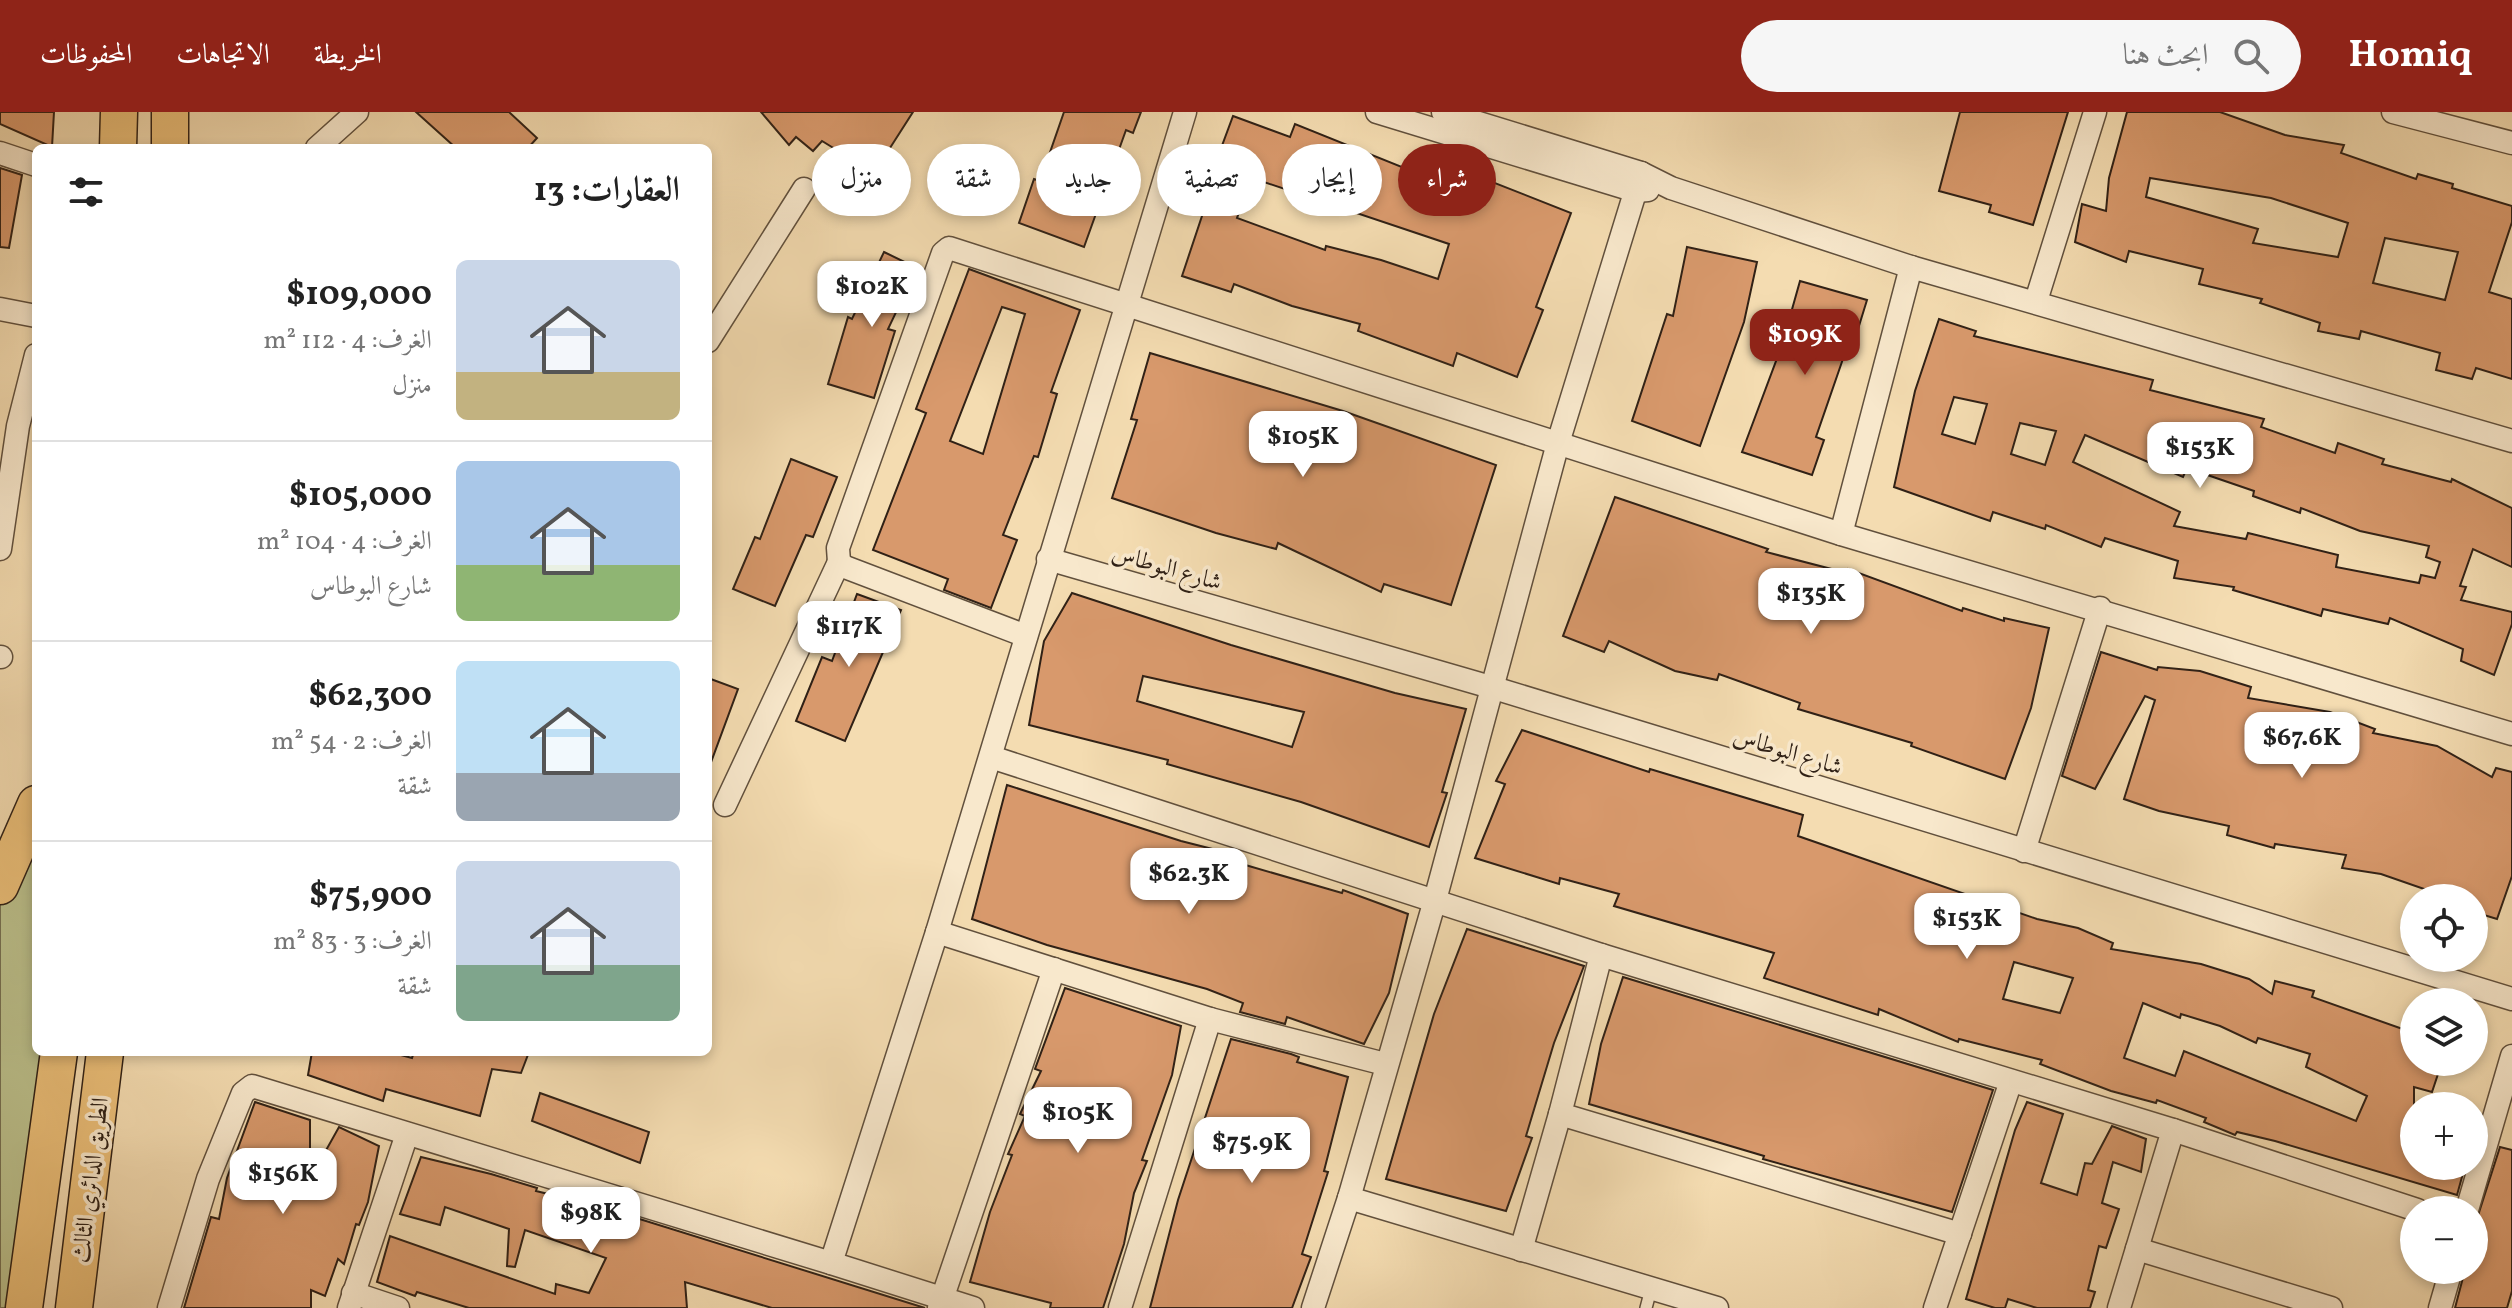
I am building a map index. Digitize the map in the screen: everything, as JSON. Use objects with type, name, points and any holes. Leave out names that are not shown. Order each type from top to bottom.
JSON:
[{"type":"highway","points":[[118,144],[119,112]]},
{"type":"highway","points":[[170,112],[170,144]]},
{"type":"highway","points":[[0,886],[32,813]]},
{"type":"highway","name":"الطريق الدائري الثالث","points":[[24,1308],[58,1056]]},
{"type":"highway","name":"الطريق الدائري الثالث","points":[[74,1308],[105,1056]]},
{"type":"street","points":[[321,144],[357,112]]},
{"type":"street","points":[[831,1263],[991,757],[1048,559],[1185,112]]},
{"type":"street","points":[[1377,112],[1638,182],[1671,188],[1911,267],[2512,441]]},
{"type":"street","points":[[1443,112],[1638,182]]},
{"type":"street","points":[[2036,301],[2095,112]]},
{"type":"street","points":[[2393,112],[2512,143]]},
{"type":"street","points":[[0,153],[32,164]]},
{"type":"street","points":[[1313,1308],[1349,1198],[1385,1064],[1435,900],[1558,443],[1638,182]]},
{"type":"street","points":[[712,335],[804,189]]},
{"type":"street","points":[[725,805],[839,562],[838,548],[946,248],[1841,534],[2100,608],[2512,734]]},
{"type":"street","points":[[1841,534],[1911,267]]},
{"type":"street","points":[[0,309],[32,315]]},
{"type":"street","points":[[0,549],[5,476],[32,370]]},
{"type":"street","name":"شارع البوطاس","points":[[1048,559],[1494,688],[2512,999]]},
{"type":"street","points":[[839,562],[845,567],[1026,636]]},
{"type":"street","points":[[2024,851],[2100,608]]},
{"type":"street","points":[[991,757],[1601,955],[2173,1130],[2400,1204]]},
{"type":"street","points":[[937,932],[1210,1019],[1385,1064]]},
{"type":"street","points":[[1521,1250],[1601,955]]},
{"type":"street","points":[[941,1304],[1054,969]]},
{"type":"street","points":[[1120,1308],[1210,1019]]},
{"type":"street","points":[[2471,1196],[2512,1056]]},
{"type":"street","points":[[1935,1308],[2011,1081]]},
{"type":"street","points":[[169,1308],[208,1179],[247,1087],[831,1263],[941,1304],[973,1308]]},
{"type":"street","points":[[1560,1114],[1960,1234]]},
{"type":"street","points":[[2119,1308],[2173,1130]]},
{"type":"street","points":[[398,1308],[351,1301],[407,1134]]},
{"type":"street","points":[[1349,1198],[1521,1250],[1649,1298],[1717,1308]]},
{"type":"street","points":[[2137,1249],[2297,1303],[2331,1308]]},
{"type":"street","points":[[2440,1308],[2447,1284]]},
{"type":"green space","points":[[32,823],[32,1056],[50,1056],[18,1308],[0,1308],[0,899]]},
{"type":"building","points":[[0,112],[54,112],[52,144],[45,144],[0,124]]},
{"type":"building","points":[[416,112],[509,112],[537,138],[532,144],[452,144]]},
{"type":"building","points":[[761,112],[913,112],[893,144],[827,144],[822,141],[812,144],[812,150],[796,137],[789,145]]},
{"type":"building","points":[[1064,112],[1141,112],[1133,133],[1126,130],[1121,144],[1053,144]]},
{"type":"building","points":[[1960,112],[2068,112],[2033,225],[1989,212],[1991,205],[1939,191]]},
{"type":"building","points":[[2127,112],[2220,112],[2285,135],[2344,145],[2341,153],[2416,179],[2418,174],[2453,184],[2452,188],[2512,206],[2512,222],[2489,292],[2512,299],[2512,379],[2476,368],[2472,379],[2436,370],[2440,353],[2361,331],[2359,339],[2318,331],[2320,323],[2260,303],[2262,299],[2199,284],[2203,269],[2129,251],[2126,262],[2075,242],[2082,204],[2106,211],[2109,178]],"holes":[[[2150,178],[2271,198],[2348,223],[2338,257],[2253,243],[2258,229],[2146,197]],[[2385,238],[2458,252],[2445,300],[2373,283]]]},
{"type":"building","points":[[1233,116],[1290,137],[1295,124],[1345,144],[1282,144],[1282,188],[1266,183],[1266,144],[1223,144]]},
{"type":"building","points":[[1382,159],[1398,166],[1398,216],[1496,216],[1496,183],[1571,213],[1536,307],[1543,310],[1517,377],[1457,353],[1453,366],[1358,331],[1360,324],[1292,306],[1234,284],[1231,292],[1182,276],[1202,216],[1238,216],[1325,250],[1326,246],[1381,260],[1438,279],[1449,244],[1365,216],[1382,216]]},
{"type":"building","points":[[0,168],[22,175],[9,248],[0,247]]},
{"type":"building","points":[[1034,179],[1036,216],[1095,216],[1084,247],[1019,223]]},
{"type":"building","points":[[1687,247],[1757,262],[1744,322],[1700,446],[1632,421],[1667,314],[1673,316]]},
{"type":"building","points":[[884,252],[917,268],[888,329],[895,331],[874,398],[828,384],[848,317],[852,319]]},
{"type":"building","points":[[969,269],[1080,310],[1051,392],[1057,394],[1038,457],[1034,456],[1003,535],[1017,540],[991,608],[944,590],[948,579],[873,550],[926,413],[916,409]],"holes":[[[1002,307],[1025,314],[983,454],[950,441]]]},
{"type":"building","points":[[1800,281],[1867,300],[1850,355],[1845,353],[1816,437],[1824,440],[1812,475],[1742,452],[1782,345]]},
{"type":"building","points":[[1939,319],[1976,331],[1974,336],[2153,380],[2150,390],[2264,419],[2261,427],[2335,453],[2338,443],[2384,459],[2382,464],[2451,482],[2452,479],[2512,508],[2512,567],[2473,549],[2460,586],[2466,587],[2461,600],[2512,612],[2512,624],[2494,675],[2461,661],[2463,649],[2390,618],[2388,624],[2323,609],[2321,616],[2233,590],[2234,587],[2174,578],[2178,561],[2105,538],[2101,547],[2046,525],[2045,529],[1993,512],[1990,521],[1894,487],[1915,391]],"holes":[[[1954,397],[1987,404],[1975,444],[1942,434]],[[2020,423],[2056,431],[2045,465],[2011,454]],[[2085,435],[2183,477],[2187,468],[2254,491],[2253,496],[2300,513],[2301,508],[2360,531],[2429,546],[2426,557],[2440,562],[2435,578],[2421,575],[2419,583],[2336,567],[2338,555],[2248,533],[2246,539],[2174,526],[2180,512],[2073,462]]]},
{"type":"building","points":[[1150,353],[1343,411],[1496,465],[1451,605],[1384,584],[1381,592],[1278,543],[1276,549],[1216,533],[1112,498],[1137,420],[1131,419]]},
{"type":"building","points":[[791,459],[837,477],[813,537],[806,535],[775,606],[733,589],[755,537],[760,539]]},
{"type":"building","points":[[1615,497],[1768,549],[1766,552],[1847,573],[1848,569],[1962,611],[1963,608],[2004,621],[2004,618],[2049,628],[2031,708],[2005,779],[1911,746],[1912,743],[1798,709],[1800,703],[1719,674],[1717,680],[1675,671],[1609,641],[1604,652],[1563,636]]},
{"type":"building","points":[[1072,593],[1231,645],[1395,693],[1466,709],[1442,792],[1447,793],[1429,847],[1301,802],[1167,764],[1168,760],[1029,725],[1044,641]],"holes":[[[1143,676],[1304,712],[1292,747],[1137,701]]]},
{"type":"building","points":[[857,594],[901,610],[845,741],[796,721],[822,657],[832,661]]},
{"type":"building","points":[[2101,652],[2157,670],[2158,667],[2200,671],[2251,687],[2248,698],[2330,712],[2375,729],[2373,733],[2437,746],[2492,777],[2496,768],[2512,772],[2512,876],[2497,919],[2488,916],[2488,884],[2410,884],[2381,874],[2342,868],[2346,855],[2275,844],[2274,848],[2227,835],[2229,826],[2159,811],[2124,799],[2155,700],[2145,696],[2095,789],[2062,776]]},
{"type":"building","points":[[712,679],[738,689],[712,760]]},
{"type":"building","points":[[1522,730],[1649,772],[1650,769],[1803,815],[1798,836],[2037,919],[2078,928],[2113,943],[2111,949],[2201,964],[2249,979],[2272,994],[2275,981],[2314,991],[2312,997],[2400,1028],[2400,1076],[2437,1076],[2432,1092],[2414,1087],[2414,1092],[2400,1092],[2400,1178],[2275,1141],[2237,1132],[2235,1135],[2204,1122],[2206,1118],[2157,1100],[2156,1103],[2111,1091],[2040,1064],[2042,1060],[1959,1039],[1958,1042],[1879,1009],[1878,1015],[1764,978],[1774,953],[1614,906],[1619,894],[1560,878],[1559,884],[1475,858],[1505,784],[1496,781]],"holes":[[[2014,962],[2073,978],[2060,1013],[2003,999]],[[2143,1003],[2180,1018],[2181,1014],[2220,1026],[2256,1043],[2258,1038],[2310,1054],[2306,1067],[2367,1096],[2356,1121],[2184,1051],[2175,1076],[2124,1058]]]},
{"type":"building","points":[[1007,785],[1181,841],[1244,857],[1242,864],[1342,893],[1343,890],[1408,914],[1389,993],[1364,1044],[1287,1017],[1285,1024],[1240,1012],[1243,1003],[1207,989],[1047,945],[972,919]]},
{"type":"building","points":[[1467,929],[1584,966],[1554,1043],[1526,1136],[1532,1138],[1506,1211],[1386,1179],[1434,1014]]},
{"type":"building","points":[[1623,977],[1993,1090],[1952,1212],[1763,1159],[1764,1156],[1589,1104],[1601,1044]]},
{"type":"building","points":[[1065,988],[1181,1026],[1172,1075],[1142,1160],[1147,1161],[1134,1193],[1124,1244],[1103,1308],[1050,1308],[1051,1303],[970,1282],[990,1212],[1012,1155],[1008,1154],[1025,1116],[1020,1114],[1041,1071],[1035,1069]]},
{"type":"building","points":[[1231,1039],[1291,1054],[1299,1057],[1297,1062],[1348,1077],[1324,1171],[1328,1172],[1302,1254],[1311,1257],[1292,1308],[1150,1308],[1178,1200]]},
{"type":"building","points":[[311,1056],[527,1056],[521,1073],[492,1069],[480,1116],[386,1089],[383,1101],[308,1075]]},
{"type":"building","points":[[540,1093],[649,1132],[640,1163],[532,1121]]},
{"type":"building","points":[[255,1102],[310,1120],[310,1179],[339,1127],[379,1146],[368,1202],[359,1225],[356,1224],[344,1264],[338,1259],[325,1296],[311,1290],[311,1308],[184,1308],[211,1217],[219,1219],[227,1178]]},
{"type":"building","points":[[2027,1102],[2063,1114],[2041,1183],[2077,1195],[2085,1163],[2092,1164],[2112,1126],[2146,1139],[2141,1172],[2113,1162],[2102,1203],[2119,1209],[2106,1248],[2099,1246],[2088,1290],[2095,1292],[2090,1308],[2037,1308],[2008,1299],[2005,1308],[1995,1308],[1966,1299],[2015,1130]]},
{"type":"building","points":[[2500,1147],[2512,1150],[2512,1291],[2507,1308],[2455,1308],[2461,1284],[2488,1284],[2488,1196],[2484,1196]]},
{"type":"building","points":[[421,1157],[491,1174],[537,1188],[536,1191],[601,1207],[925,1308],[772,1308],[685,1282],[687,1308],[469,1308],[417,1292],[415,1296],[377,1282],[390,1236],[555,1294],[556,1284],[589,1293],[606,1258],[525,1230],[515,1267],[507,1266],[509,1229],[445,1207],[440,1225],[400,1214]]},
{"type":"building","points":[[2406,1180],[2461,1180],[2457,1195]]}]
